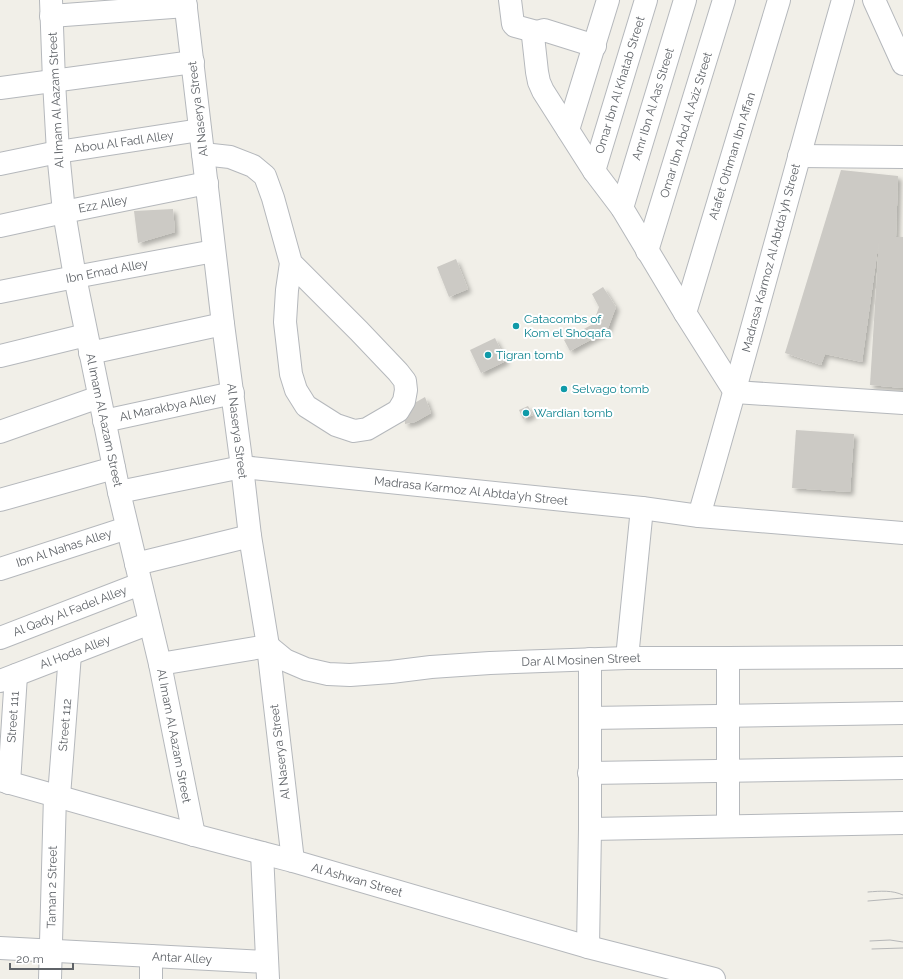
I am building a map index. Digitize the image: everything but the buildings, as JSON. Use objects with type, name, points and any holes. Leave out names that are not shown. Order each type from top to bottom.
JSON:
[{"type":"street","points":[[510,0],[513,24],[515,26],[537,32],[544,30],[594,46]]},
{"type":"street","points":[[568,130],[608,0]]},
{"type":"street","name":"Omar Ibn Al Khatab Street","points":[[594,171],[646,0]]},
{"type":"street","name":"Amr Ibn Al Aas Street","points":[[622,208],[685,0]]},
{"type":"street","name":"Omar Ibn Abd Al Aziz Street","points":[[647,251],[724,0]]},
{"type":"street","name":"Atafet Othman Ibn Affan","points":[[685,313],[779,0]]},
{"type":"street","name":"Madrasa Karmoz Al Abtda'yh Street","points":[[700,516],[843,0]]},
{"type":"street","points":[[874,0],[903,64]]},
{"type":"street","points":[[51,8],[185,3]]},
{"type":"street","name":"Al Naserya Street","points":[[185,3],[223,324],[233,393],[250,536],[268,646],[293,861]]},
{"type":"street","name":"Al Imam Al Aazam Street","points":[[51,8],[58,152],[64,212],[74,277],[119,492],[160,664],[194,835]]},
{"type":"street","points":[[537,32],[533,36],[537,72],[543,91],[594,171],[622,208],[685,313],[735,392],[903,403]]},
{"type":"street","points":[[0,88],[192,62]]},
{"type":"street","name":"Abou Al Fadl Alley","points":[[0,164],[58,152],[200,130]]},
{"type":"street","points":[[203,154],[230,158],[253,166],[265,176],[273,198],[290,263],[285,322],[291,374],[296,390],[306,406],[336,425],[354,431],[367,430],[398,411],[404,401],[406,390],[405,381],[359,331],[290,263]]},
{"type":"street","points":[[799,156],[903,157]]},
{"type":"street","name":"Ezz Alley","points":[[0,226],[207,184]]},
{"type":"street","name":"Ibn Emad Alley","points":[[0,292],[214,251]]},
{"type":"street","points":[[0,356],[223,324]]},
{"type":"street","name":"Al Marakbya Alley","points":[[104,421],[233,393]]},
{"type":"street","points":[[0,432],[99,397]]},
{"type":"street","points":[[119,492],[242,467]]},
{"type":"street","name":"Madrasa Karmoz Al Abtda'yh Street","points":[[242,467],[642,508],[700,516],[903,532]]},
{"type":"street","points":[[0,500],[114,468]]},
{"type":"street","points":[[627,658],[642,508]]},
{"type":"street","name":"Ibn Al Nahas Alley","points":[[0,569],[127,528]]},
{"type":"street","name":"Al Qady Al Fadel Alley","points":[[0,638],[138,574],[250,536]]},
{"type":"street","name":"Al Hoda Alley","points":[[8,678],[150,623]]},
{"type":"street","points":[[160,664],[268,646]]},
{"type":"street","name":"Dar Al Mosinen Street","points":[[268,646],[285,660],[306,669],[328,674],[350,675],[490,663],[627,658],[903,657]]},
{"type":"street","name":"Street 112","points":[[57,796],[70,654]]},
{"type":"street","points":[[728,658],[728,826]]},
{"type":"street","points":[[588,947],[590,660]]},
{"type":"street","name":"Street 111","points":[[4,781],[8,678]]},
{"type":"street","points":[[590,718],[903,713]]},
{"type":"street","points":[[589,773],[903,768]]},
{"type":"street","name":"Al Ashwan Street","points":[[4,781],[194,835],[293,861],[588,947],[714,979]]},
{"type":"street","name":"Taman 2 Street","points":[[50,979],[57,796]]},
{"type":"street","points":[[590,829],[903,823]]},
{"type":"street","points":[[262,853],[268,970]]},
{"type":"street","name":"Antar Alley","points":[[0,948],[150,956],[268,970]]},
{"type":"street","points":[[150,956],[151,979]]},
{"type":"tram line","points":[[868,892],[882,891],[899,893],[903,895]]},
{"type":"tram line","points":[[868,901],[903,898]]},
{"type":"tram line","points":[[870,941],[890,940],[903,942]]},
{"type":"tram line","points":[[872,949],[903,948]]},
{"type":"place","name":"Catacombs of Kom el Shoqafa","points":[[516,326]]},
{"type":"place","name":"Tigran tomb","points":[[488,355]]},
{"type":"place","name":"Selvago tomb","points":[[564,389]]},
{"type":"place","name":"Wardian tomb","points":[[526,413]]}]
